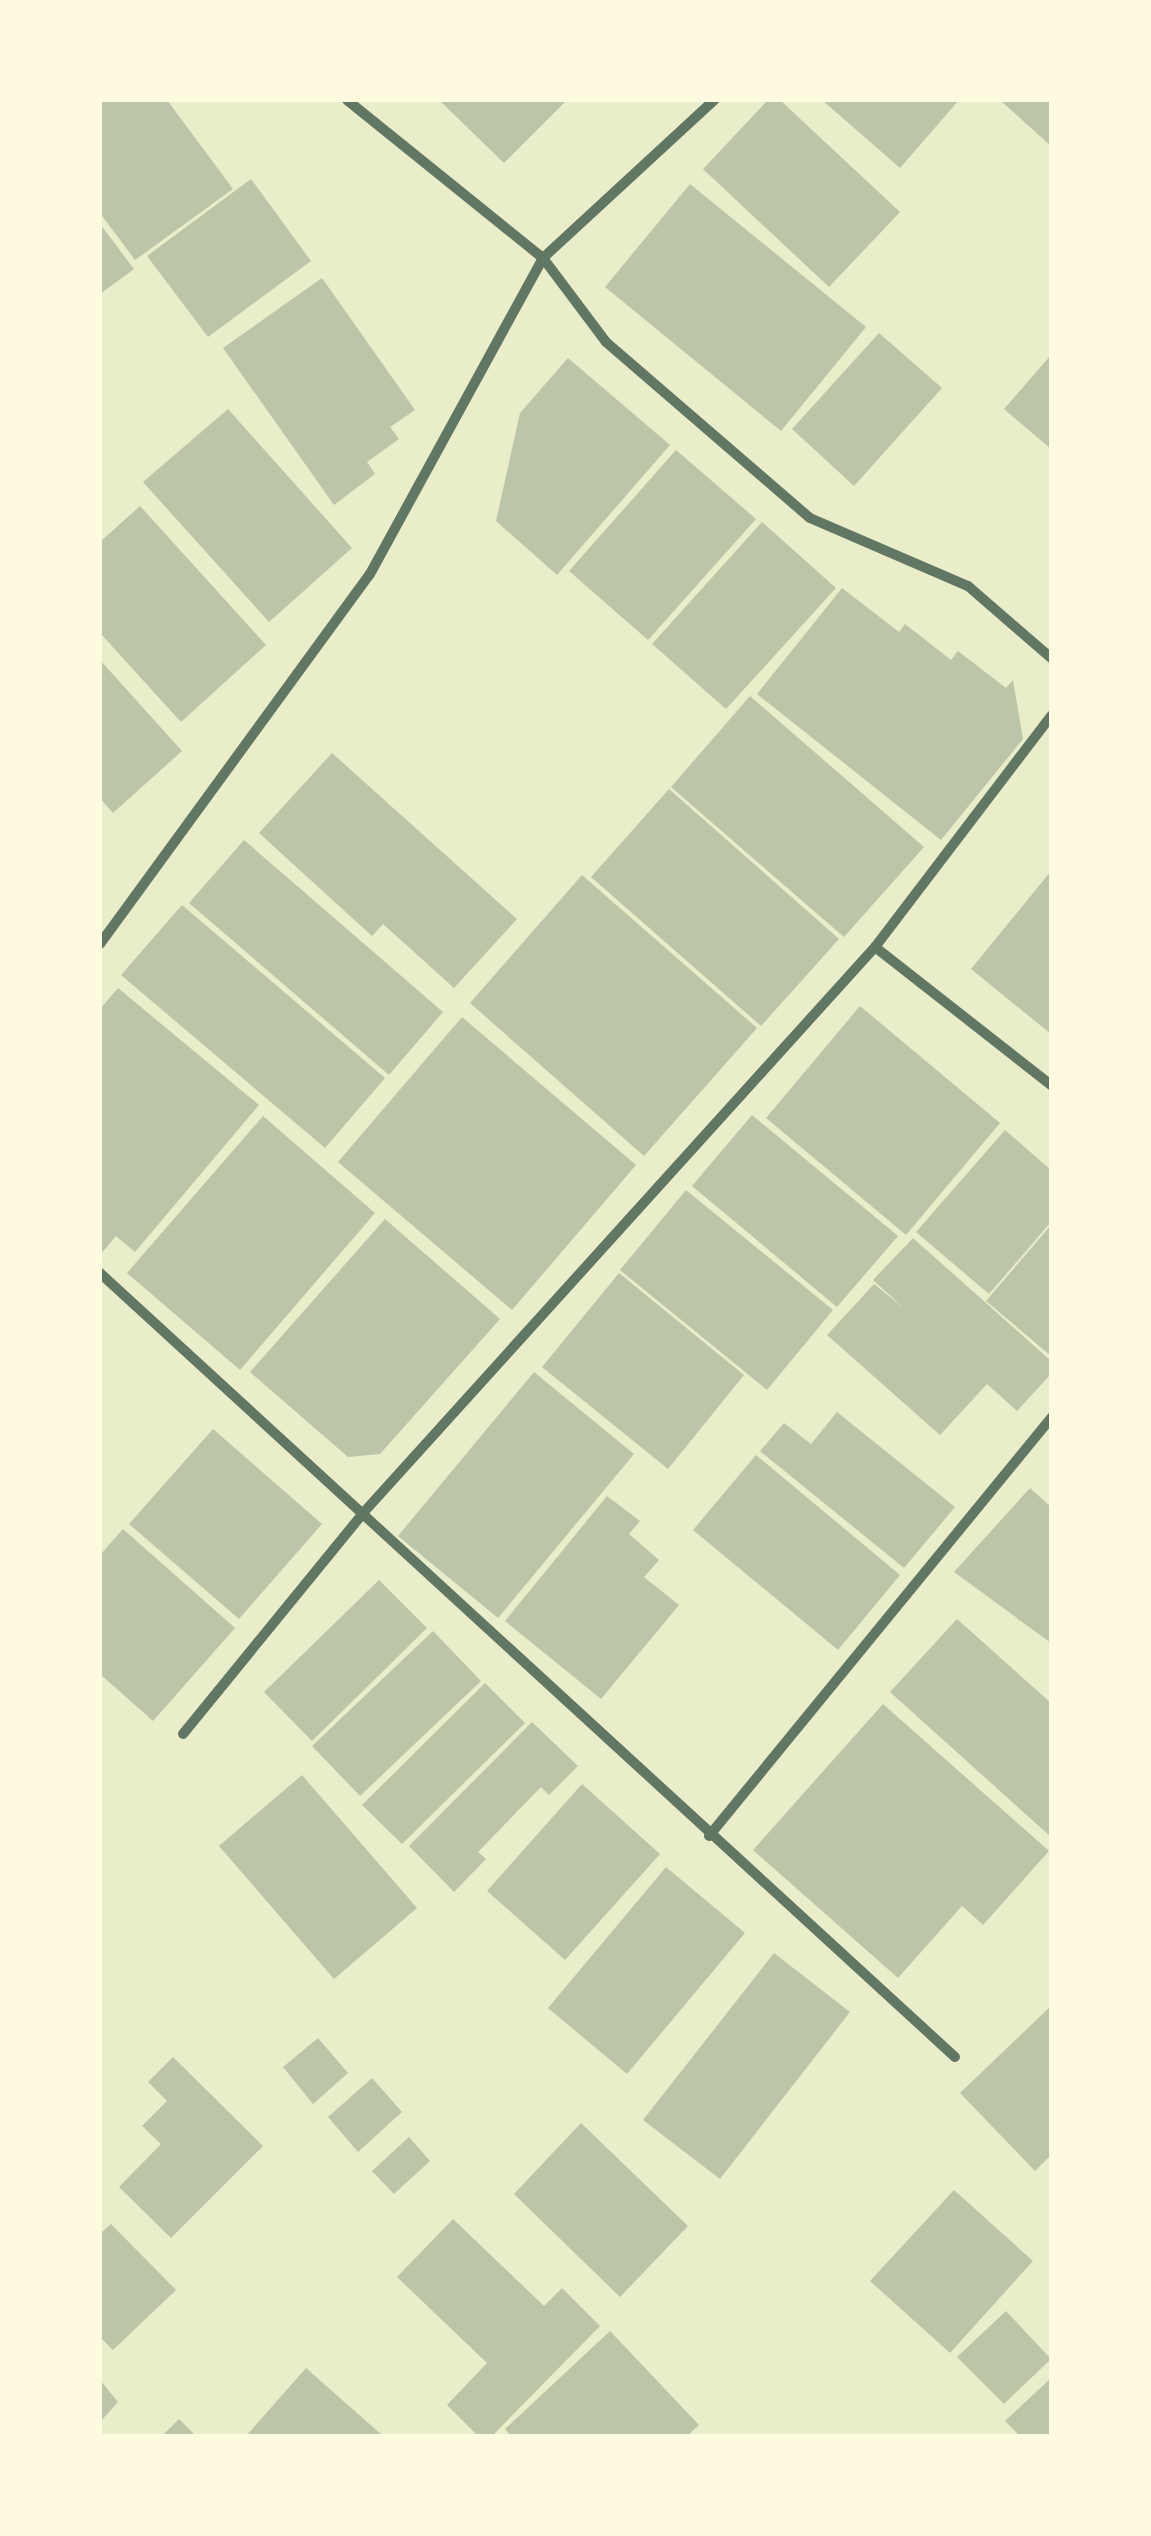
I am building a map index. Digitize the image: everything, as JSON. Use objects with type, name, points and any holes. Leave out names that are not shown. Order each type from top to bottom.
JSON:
[{"type":"street","points":[[346,100],[543,258],[606,342],[810,518],[968,586],[1051,658]]},
{"type":"street","points":[[100,944],[370,574],[543,258],[714,100]]},
{"type":"street","points":[[183,1734],[364,1512],[875,947],[1051,716]]},
{"type":"street","points":[[875,947],[1051,1085]]},
{"type":"street","points":[[100,1273],[955,2058]]},
{"type":"street","points":[[709,1836],[1051,1418]]},
{"type":"building","points":[[100,100],[167,100],[233,189],[135,260],[100,213]]},
{"type":"building","points":[[439,100],[567,100],[504,163]]},
{"type":"building","points":[[768,100],[780,100],[900,212],[829,287],[703,169]]},
{"type":"building","points":[[822,100],[959,100],[900,168]]},
{"type":"building","points":[[1000,100],[1051,100],[1051,146]]},
{"type":"building","points":[[251,179],[311,261],[208,337],[147,256]]},
{"type":"building","points":[[690,184],[866,327],[781,431],[605,287]]},
{"type":"building","points":[[100,224],[134,269],[100,294]]},
{"type":"building","points":[[322,278],[415,410],[390,427],[399,439],[367,462],[375,474],[334,505],[223,348]]},
{"type":"building","points":[[879,333],[942,388],[854,486],[792,429]]},
{"type":"building","points":[[1051,355],[1051,449],[1004,409]]},
{"type":"building","points":[[568,358],[670,445],[557,575],[496,521],[520,413]]},
{"type":"building","points":[[228,409],[352,548],[269,622],[143,482]]},
{"type":"building","points":[[676,450],[756,519],[648,640],[569,571]]},
{"type":"building","points":[[140,506],[266,645],[181,722],[100,633],[100,542]]},
{"type":"building","points":[[762,522],[836,588],[726,709],[652,644]]},
{"type":"building","points":[[842,588],[899,632],[905,624],[951,660],[958,651],[1006,688],[1013,680],[1023,739],[941,840],[757,694]]},
{"type":"building","points":[[100,660],[182,751],[113,813],[100,798]]},
{"type":"building","points":[[750,696],[924,847],[844,937],[671,787]]},
{"type":"building","points":[[332,753],[517,919],[454,988],[383,924],[372,936],[259,833]]},
{"type":"building","points":[[669,789],[839,939],[761,1026],[591,877]]},
{"type":"building","points":[[244,840],[443,1012],[389,1075],[189,903]]},
{"type":"building","points":[[1051,871],[1051,1034],[971,969]]},
{"type":"building","points":[[582,875],[757,1028],[644,1156],[470,1003]]},
{"type":"building","points":[[182,905],[385,1078],[325,1148],[121,975]]},
{"type":"building","points":[[118,988],[259,1105],[135,1252],[116,1236],[100,1255],[100,1009]]},
{"type":"building","points":[[860,1006],[1000,1123],[906,1235],[766,1118]]},
{"type":"building","points":[[462,1017],[636,1165],[512,1310],[338,1162]]},
{"type":"building","points":[[752,1115],[898,1236],[837,1307],[692,1186]]},
{"type":"building","points":[[263,1116],[375,1213],[240,1370],[127,1273]]},
{"type":"building","points":[[1005,1130],[1051,1170],[1051,1222],[989,1294],[916,1232]]},
{"type":"building","points":[[686,1190],[833,1310],[767,1390],[620,1270]]},
{"type":"building","points":[[385,1219],[500,1319],[380,1454],[348,1457],[250,1372]]},
{"type":"building","points":[[1051,1225],[1051,1356],[986,1301]]},
{"type":"building","points":[[913,1238],[1051,1361],[1051,1374],[1017,1411],[987,1384],[940,1435],[827,1335],[874,1284],[905,1309],[873,1280]]},
{"type":"building","points":[[619,1273],[744,1375],[668,1469],[542,1367]]},
{"type":"building","points":[[534,1372],[634,1454],[498,1618],[398,1536]]},
{"type":"building","points":[[837,1412],[955,1507],[904,1568],[760,1451],[784,1423],[811,1444]]},
{"type":"building","points":[[213,1429],[322,1524],[239,1619],[129,1524]]},
{"type":"building","points":[[756,1455],[900,1575],[838,1650],[693,1530]]},
{"type":"building","points":[[1030,1488],[1051,1507],[1051,1643],[954,1572]]},
{"type":"building","points":[[607,1496],[640,1521],[629,1534],[659,1560],[644,1577],[679,1605],[601,1699],[505,1621]]},
{"type":"building","points":[[123,1529],[235,1628],[153,1721],[100,1674],[100,1555]]},
{"type":"building","points":[[379,1580],[427,1628],[312,1741],[264,1692]]},
{"type":"building","points":[[957,1619],[1051,1703],[1051,1837],[890,1692]]},
{"type":"building","points":[[433,1631],[481,1681],[360,1796],[312,1746]]},
{"type":"building","points":[[485,1683],[525,1723],[402,1844],[362,1805]]},
{"type":"building","points":[[883,1704],[1049,1851],[983,1925],[962,1906],[898,1978],[753,1850]]},
{"type":"building","points":[[532,1722],[578,1766],[549,1795],[541,1787],[478,1852],[486,1859],[454,1892],[409,1846]]},
{"type":"building","points":[[302,1775],[417,1908],[334,1979],[219,1846]]},
{"type":"building","points":[[582,1784],[660,1854],[565,1960],[487,1891]]},
{"type":"building","points":[[666,1867],[745,1933],[627,2074],[548,2008]]},
{"type":"building","points":[[774,1953],[850,2012],[720,2179],[643,2120]]},
{"type":"building","points":[[1051,2006],[1051,2155],[1035,2171],[960,2093]]},
{"type":"building","points":[[318,2038],[348,2073],[313,2104],[283,2067]]},
{"type":"building","points":[[173,2057],[263,2146],[171,2238],[119,2187],[161,2144],[142,2126],[167,2101],[148,2082]]},
{"type":"building","points":[[372,2078],[402,2112],[358,2152],[328,2117]]},
{"type":"building","points":[[581,2123],[688,2226],[620,2297],[514,2194]]},
{"type":"building","points":[[409,2137],[430,2161],[394,2194],[372,2171]]},
{"type":"building","points":[[954,2190],[1033,2261],[950,2353],[870,2281]]},
{"type":"building","points":[[453,2219],[544,2306],[562,2288],[600,2326],[492,2436],[478,2436],[447,2405],[487,2363],[397,2277]]},
{"type":"building","points":[[111,2224],[176,2290],[113,2350],[100,2337],[100,2234]]},
{"type":"building","points":[[1006,2311],[1051,2359],[1004,2404],[957,2357]]},
{"type":"building","points":[[610,2331],[699,2425],[687,2436],[511,2436],[505,2429]]},
{"type":"building","points":[[306,2368],[383,2436],[246,2436]]},
{"type":"building","points":[[1051,2378],[1051,2436],[1020,2436],[1005,2421]]},
{"type":"building","points":[[100,2380],[118,2402],[100,2422]]},
{"type":"building","points":[[179,2419],[196,2436],[162,2436]]}]
